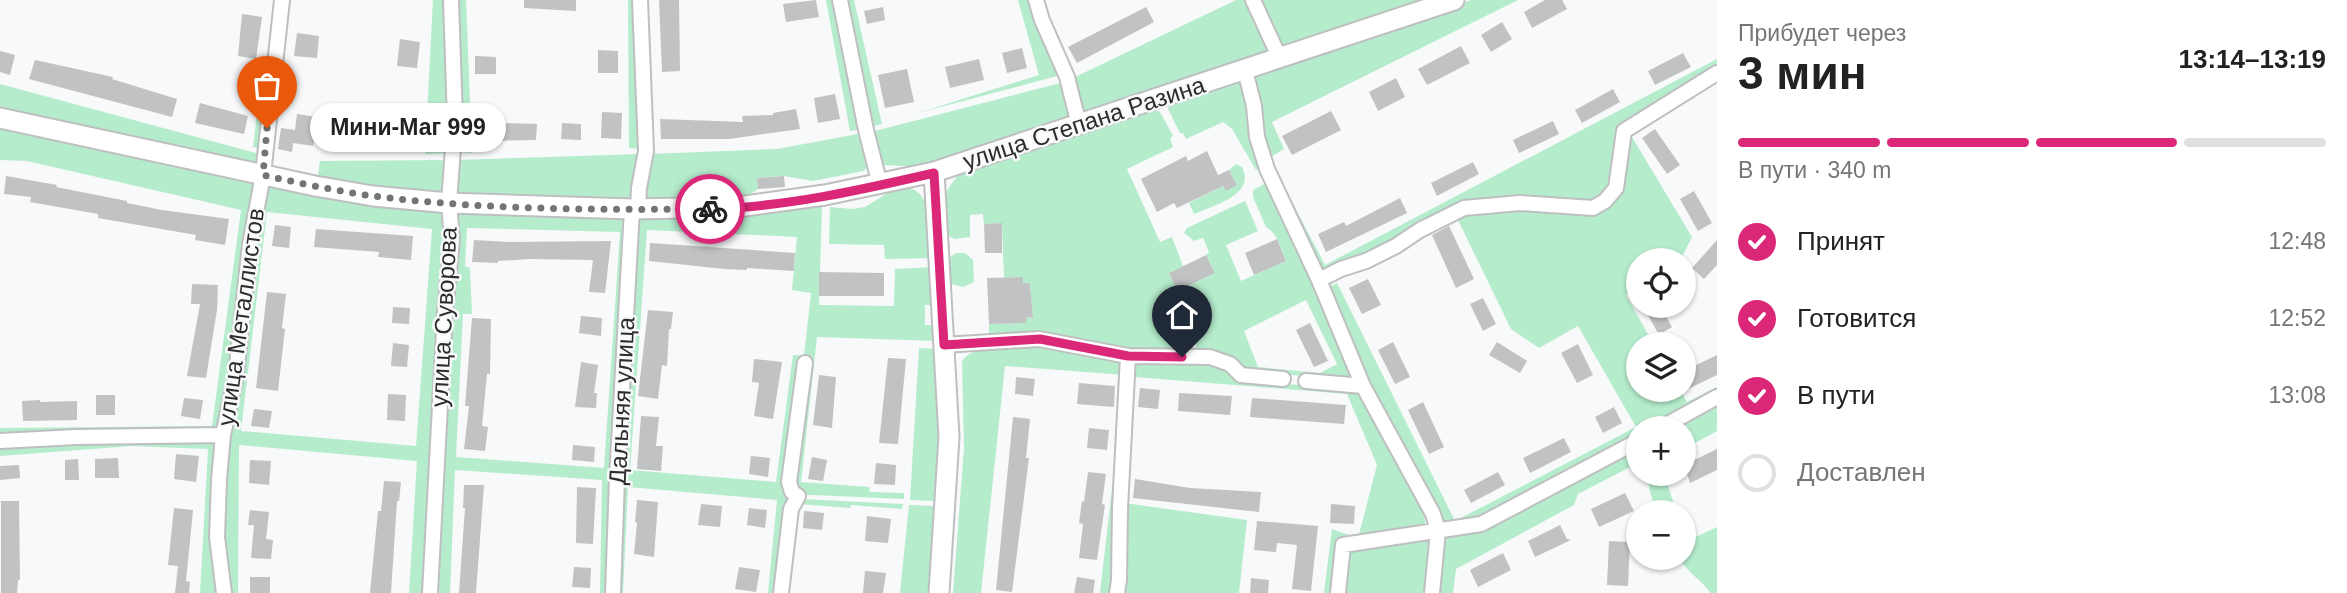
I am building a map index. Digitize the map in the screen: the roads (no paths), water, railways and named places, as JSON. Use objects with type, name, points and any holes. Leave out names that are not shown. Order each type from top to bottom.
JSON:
[{"type":"main road","name":"улица Степана Разина","points":[[0,118],[373,196],[449,203],[635,209],[738,207],[880,186],[934,173],[1454,0]]},
{"type":"main road","points":[[934,173],[949,437],[939,593]]},
{"type":"street","name":"улица Металлистов","points":[[225,593],[216,537],[223,435],[236,375],[250,244],[263,175],[282,0]]},
{"type":"street","name":"улица Суворова","points":[[430,593],[445,312],[452,240],[449,203],[455,120],[452,0]]},
{"type":"street","name":"Дальняя улица","points":[[613,593],[617,478],[635,209],[646,151],[640,0]]},
{"type":"street","points":[[840,0],[880,186]]},
{"type":"street","points":[[1036,0],[1067,77],[1079,125]]},
{"type":"street","points":[[1254,0],[1280,59]]},
{"type":"street","points":[[1245,70],[1254,106],[1257,137],[1267,169],[1319,280],[1363,386],[1433,514],[1438,531],[1433,593]]},
{"type":"street","points":[[1319,280],[1366,261],[1464,208],[1520,203],[1593,208],[1605,201],[1616,188],[1624,131],[1717,73]]},
{"type":"street","points":[[944,345],[1040,339],[1128,356],[1210,357],[1230,364],[1241,375],[1283,379]]},
{"type":"street","points":[[1116,593],[1119,580],[1128,356]]},
{"type":"street","points":[[781,593],[791,509],[798,496],[792,492],[789,482],[805,363]]},
{"type":"street","points":[[1306,381],[1363,386]]},
{"type":"street","points":[[1683,416],[1717,397]]},
{"type":"street","points":[[0,441],[223,435]]},
{"type":"street","points":[[1338,593],[1343,545],[1481,524],[1626,447]]},
{"type":"place","name":"Мини-Маг 999","points":[[267,128]]}]
